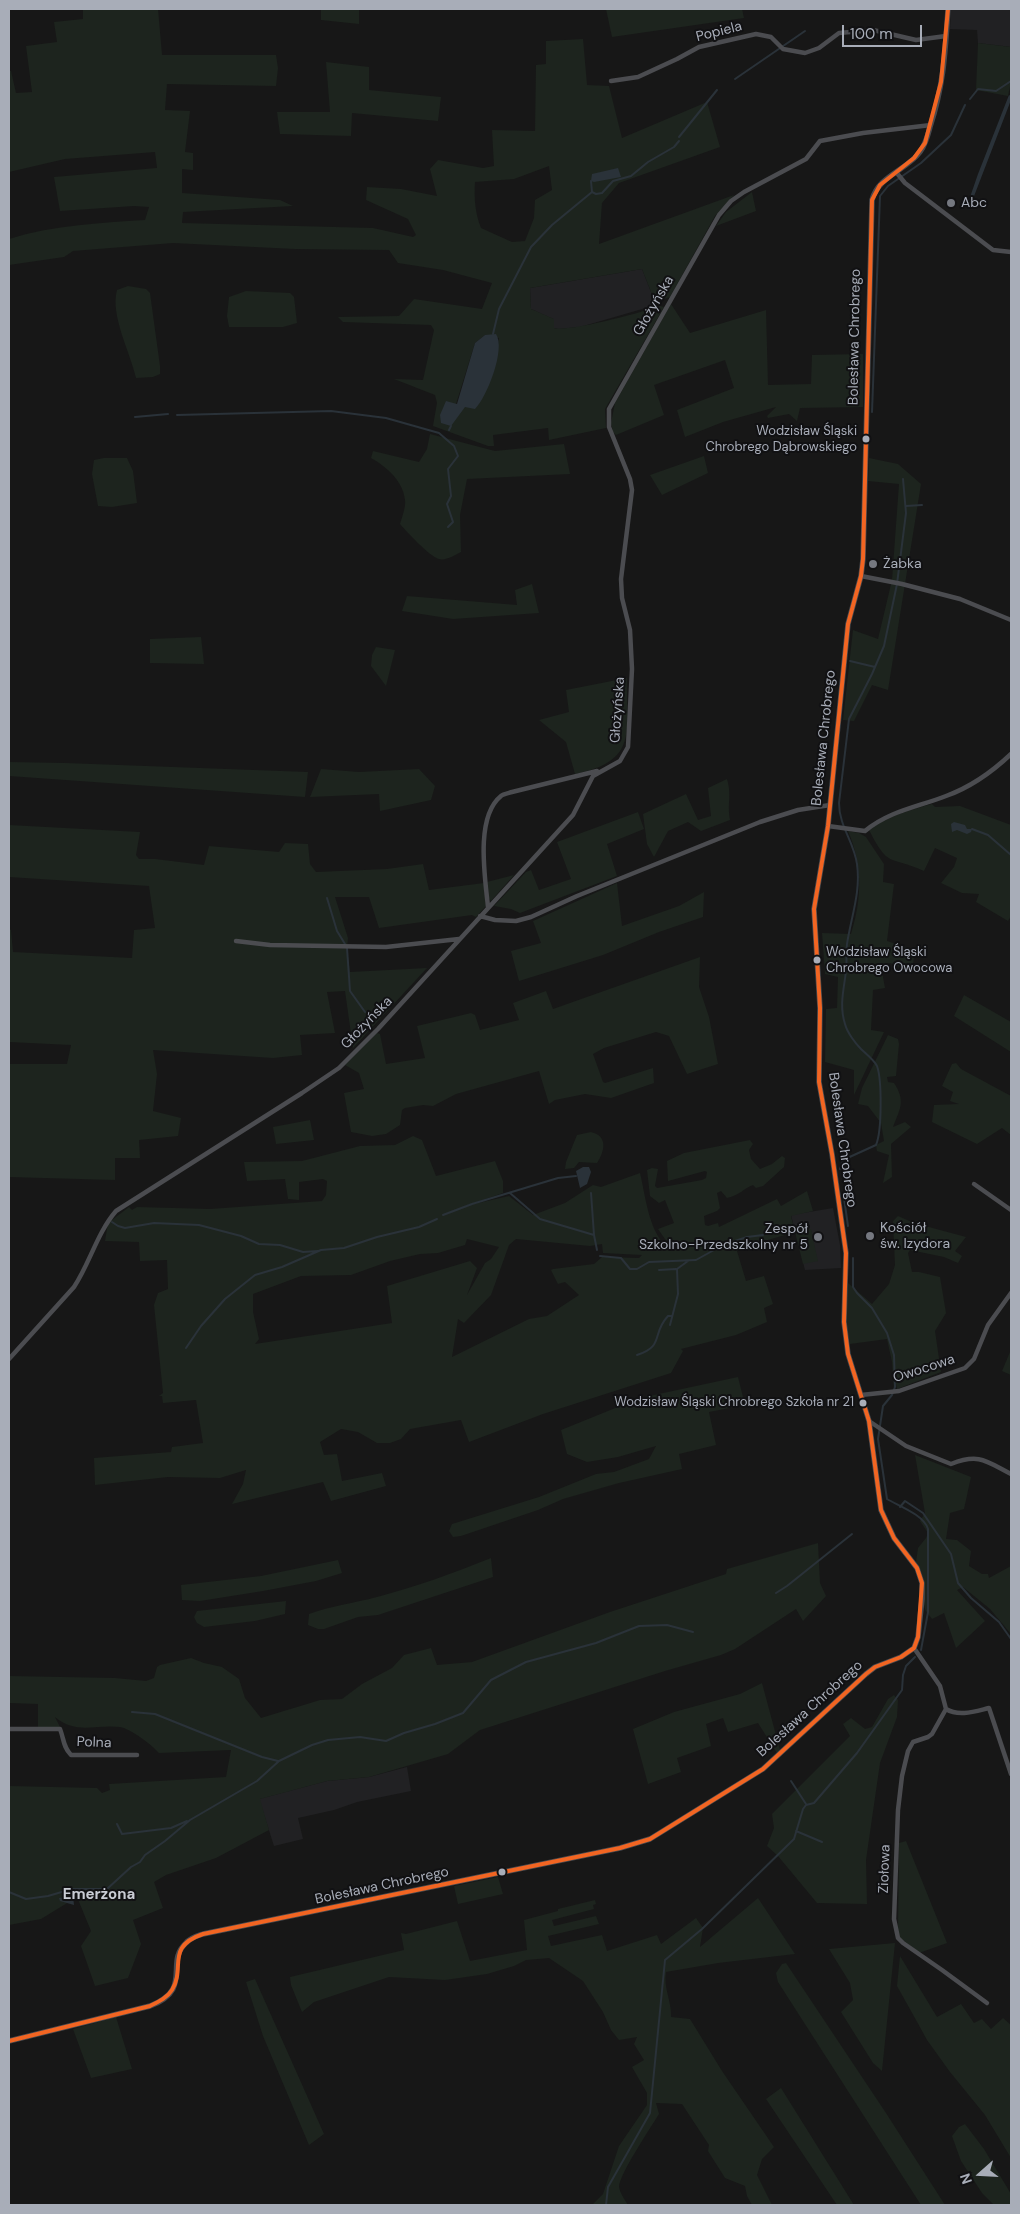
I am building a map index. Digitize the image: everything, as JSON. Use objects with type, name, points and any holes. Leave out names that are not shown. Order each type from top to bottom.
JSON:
[{"type":"street","name":"Bolesława Chrobrego","points":[[9,2041],[162,2002],[174,1987],[177,1960],[182,1948],[191,1939],[203,1934],[620,1848],[650,1839],[763,1769],[866,1674],[875,1667],[901,1657],[914,1648],[921,1619],[922,1583],[917,1568],[894,1538],[881,1510],[869,1421],[845,1340],[846,1253],[832,1154],[819,1082],[820,1008],[814,910],[828,826],[848,624],[861,576],[864,523],[870,213],[874,192],[899,176],[921,151],[931,125],[943,82],[948,9]]},
{"type":"street","name":"Popiela","points":[[611,81],[638,76],[677,59],[699,46],[756,34],[771,37],[781,47],[805,53],[812,51],[839,33],[873,30],[916,40],[946,36]]},
{"type":"street","name":"Głożyńska","points":[[9,1358],[74,1287],[81,1277],[106,1222],[116,1211],[294,1099],[339,1068],[378,1029],[573,815],[593,776],[620,761],[628,747],[630,726],[629,699],[632,669],[630,630],[622,598],[621,579],[632,490],[630,479],[609,427],[609,409],[719,215],[731,201],[806,159],[820,141],[862,133],[931,125]]},
{"type":"street","points":[[899,176],[993,250],[1011,252]]},
{"type":"street","points":[[861,576],[960,599],[1011,620]]},
{"type":"street","points":[[828,826],[865,831],[875,822],[894,813],[949,795],[992,772],[1011,754]]},
{"type":"street","points":[[488,907],[484,867],[484,832],[490,813],[501,796],[599,771]]},
{"type":"street","points":[[480,916],[495,920],[516,921],[531,917],[577,896],[760,822],[798,810],[830,805]]},
{"type":"street","points":[[236,940],[270,945],[386,947],[459,939]]},
{"type":"street","points":[[974,1184],[1002,1201],[1011,1210]]},
{"type":"street","name":"Owocowa","points":[[861,1395],[899,1391],[965,1368],[974,1359],[988,1325],[1011,1293]]},
{"type":"street","points":[[869,1421],[906,1446],[951,1464],[968,1457],[987,1462],[1011,1474]]},
{"type":"street","points":[[914,1648],[940,1686],[946,1709],[964,1713],[989,1708],[1011,1774]]},
{"type":"street","name":"Ziołowa","points":[[946,1709],[932,1734],[913,1742],[908,1751],[898,1810],[894,1919],[898,1938],[902,1944],[987,2003]]},
{"type":"street","name":"Polna","points":[[9,1729],[60,1729],[64,1747],[71,1755],[137,1755]]},
{"type":"shaded area","points":[[83,9],[158,9],[162,55],[276,55],[278,68],[276,86],[167,84],[165,110],[190,111],[185,152],[193,153],[193,170],[182,169],[182,193],[280,200],[293,206],[183,212],[182,223],[373,228],[413,237],[416,235],[408,219],[366,200],[367,187],[401,189],[437,196],[430,169],[438,160],[483,168],[494,166],[492,130],[535,131],[536,65],[546,64],[546,41],[583,39],[587,85],[609,86],[622,138],[707,102],[720,147],[619,183],[602,203],[599,244],[734,195],[715,216],[670,297],[655,302],[642,269],[530,288],[531,309],[554,319],[554,328],[575,327],[623,317],[660,306],[664,307],[605,409],[606,428],[549,440],[548,428],[493,435],[494,446],[488,446],[433,426],[437,403],[435,395],[394,379],[423,380],[434,330],[431,325],[343,322],[338,317],[399,316],[414,299],[482,309],[492,283],[443,270],[398,263],[389,250],[295,249],[173,243],[73,251],[64,257],[9,265],[9,239],[59,228],[145,220],[149,207],[134,206],[60,211],[54,177],[157,168],[155,152],[65,159],[9,172],[9,71],[11,71],[16,93],[32,92],[26,46],[57,42],[54,22],[83,19]],"holes":[[[549,166],[552,190],[535,200],[534,218],[525,241],[512,242],[481,228],[475,205],[475,182],[514,179]],[[485,335],[499,338],[493,374],[465,407],[446,401],[456,404],[475,343]]]},
{"type":"shaded area","points":[[321,9],[359,9],[359,24],[321,20]]},
{"type":"shaded area","points":[[606,9],[742,9],[744,18],[612,37]]},
{"type":"shaded area","points":[[951,9],[1011,9],[1011,47],[978,43],[977,30],[950,29]]},
{"type":"shaded area","points":[[978,43],[1011,47],[1011,82],[1008,96],[976,90]]},
{"type":"shaded area","points":[[326,62],[369,67],[369,90],[441,97],[438,121],[352,113],[351,136],[280,134],[277,112],[330,112]]},
{"type":"shaded area","points":[[1009,95],[1011,100],[971,204],[968,203],[978,174]]},
{"type":"shaded area","points":[[618,168],[621,177],[591,181],[592,174]]},
{"type":"shaded area","points":[[752,192],[756,211],[716,226],[726,212]]},
{"type":"shaded area","points":[[642,269],[656,305],[580,327],[559,329],[554,328],[553,319],[531,309],[530,288]]},
{"type":"shaded area","points":[[128,286],[146,289],[150,293],[160,366],[160,374],[153,377],[136,378],[118,322],[116,311],[117,290]]},
{"type":"shaded area","points":[[246,291],[290,293],[294,297],[297,323],[283,327],[229,327],[227,316],[229,297]]},
{"type":"shaded area","points":[[671,304],[690,333],[766,310],[768,385],[811,384],[812,355],[863,354],[863,407],[800,408],[797,421],[789,414],[768,418],[767,416],[776,407],[723,422],[685,437],[677,410],[734,388],[725,360],[654,385],[664,415],[616,435],[613,432],[611,423],[615,403]]},
{"type":"shaded area","points":[[496,334],[499,350],[497,361],[490,384],[480,403],[475,409],[465,407],[451,426],[441,423],[440,415],[446,401],[457,404],[475,343],[485,335]]},
{"type":"shaded area","points":[[430,434],[495,451],[564,444],[570,474],[467,479],[460,515],[461,552],[439,559],[424,549],[400,524],[404,512],[404,493],[393,475],[371,458],[373,451],[419,462],[427,449]]},
{"type":"shaded area","points":[[704,456],[708,473],[662,495],[650,475]]},
{"type":"shaded area","points":[[127,458],[133,471],[137,503],[112,507],[98,506],[92,474],[94,460]]},
{"type":"shaded area","points":[[869,458],[898,464],[921,484],[888,690],[872,685],[854,721],[843,720],[853,630],[878,639],[892,580],[899,484],[868,481]]},
{"type":"shaded area","points":[[532,584],[539,613],[453,619],[402,611],[407,596],[517,605],[515,590]]},
{"type":"shaded area","points":[[201,637],[204,664],[150,663],[150,639]]},
{"type":"shaded area","points":[[376,647],[395,650],[386,686],[371,666],[372,655]]},
{"type":"shaded area","points":[[627,678],[627,729],[625,741],[619,752],[610,761],[596,768],[575,774],[566,742],[539,720],[569,712],[566,690]]},
{"type":"shaded area","points":[[9,762],[308,772],[305,797],[9,776]]},
{"type":"shaded area","points":[[321,769],[359,772],[419,769],[435,786],[431,800],[380,811],[379,794],[310,797]]},
{"type":"shaded area","points":[[727,779],[730,820],[701,831],[688,822],[668,831],[654,857],[647,844],[643,814],[686,794],[698,820],[711,816],[708,788]]},
{"type":"shaded area","points":[[932,804],[935,807],[960,806],[1011,825],[1011,916],[1008,921],[976,902],[979,894],[962,893],[941,883],[954,867],[957,858],[935,848],[924,871],[891,859],[881,851],[869,830],[891,817]]},
{"type":"shaded area","points":[[638,812],[644,829],[607,844],[617,876],[520,913],[511,909],[494,906],[526,872],[531,870],[539,890],[571,879],[557,842]]},
{"type":"shaded area","points":[[954,822],[965,825],[967,829],[972,829],[971,832],[967,834],[957,830],[952,832],[951,824]]},
{"type":"shaded area","points":[[9,825],[140,832],[136,855],[139,859],[204,865],[209,846],[279,852],[285,843],[308,844],[310,864],[316,872],[387,869],[423,864],[429,890],[484,883],[486,906],[476,917],[472,915],[379,928],[369,897],[335,897],[348,938],[347,948],[350,972],[427,968],[353,1048],[345,991],[327,992],[335,1033],[300,1035],[302,1055],[273,1058],[153,1050],[157,1074],[153,1111],[181,1118],[178,1136],[139,1140],[140,1158],[115,1158],[115,1180],[9,1177],[9,1064],[67,1064],[71,1045],[9,1042],[9,929],[11,930],[13,952],[132,958],[134,930],[155,928],[149,886],[9,877]]},
{"type":"shaded area","points":[[848,831],[859,833],[866,837],[884,864],[883,882],[894,884],[887,941],[915,950],[912,972],[890,963],[881,966],[885,988],[873,990],[871,1030],[884,1032],[854,1095],[854,1070],[825,1062],[826,1009],[837,1008],[838,977],[825,974],[822,933],[851,934],[855,921],[859,895],[858,869],[853,844]]},
{"type":"shaded area","points":[[514,875],[491,901],[487,882]]},
{"type":"shaded area","points":[[617,883],[622,926],[679,906],[704,892],[703,917],[659,932],[603,955],[519,981],[511,951],[541,943],[533,921]]},
{"type":"shaded area","points":[[700,957],[699,987],[709,1017],[718,1064],[687,1074],[669,1036],[656,1032],[604,1048],[593,1054],[605,1083],[653,1068],[654,1083],[611,1098],[585,1094],[555,1100],[549,1104],[539,1071],[456,1094],[433,1106],[423,1105],[405,1108],[402,1110],[400,1125],[386,1134],[372,1136],[351,1132],[344,1093],[364,1089],[359,1073],[345,1065],[377,1033],[380,1034],[386,1064],[425,1058],[417,1026],[471,1013],[475,1015],[480,1030],[519,1020],[513,1003],[546,991],[553,1009]]},
{"type":"shaded area","points":[[964,995],[1011,1022],[1011,1052],[954,1016]]},
{"type":"shaded area","points":[[888,1035],[898,1039],[899,1044],[896,1076],[887,1077],[888,1082],[894,1083],[898,1089],[901,1100],[900,1110],[893,1127],[905,1122],[911,1127],[891,1144],[892,1177],[883,1183],[889,1155],[877,1151],[876,1145],[884,1141],[881,1123],[868,1106],[858,1104],[862,1088]]},
{"type":"shaded area","points":[[956,1063],[961,1069],[1011,1096],[1011,1135],[1002,1128],[977,1144],[932,1122],[934,1105],[959,1104],[950,1101],[953,1092],[942,1086],[952,1064]]},
{"type":"shaded area","points":[[310,1120],[314,1140],[276,1144],[273,1127]]},
{"type":"shaded area","points":[[591,1132],[600,1137],[603,1144],[602,1154],[597,1163],[579,1162],[574,1168],[565,1169],[577,1135]]},
{"type":"shaded area","points":[[413,1136],[422,1140],[436,1176],[495,1161],[503,1181],[503,1193],[465,1206],[509,1196],[533,1215],[565,1203],[593,1185],[601,1187],[640,1173],[649,1215],[657,1235],[670,1249],[670,1244],[658,1229],[674,1223],[665,1200],[659,1203],[650,1196],[647,1170],[652,1168],[658,1169],[655,1186],[657,1188],[702,1180],[706,1178],[707,1172],[705,1171],[668,1181],[667,1161],[684,1153],[750,1140],[753,1144],[749,1150],[751,1159],[760,1169],[772,1164],[782,1156],[785,1158],[784,1167],[763,1186],[756,1188],[753,1185],[727,1198],[721,1191],[717,1193],[720,1208],[704,1216],[705,1225],[718,1223],[719,1227],[777,1199],[781,1206],[807,1191],[813,1211],[791,1216],[795,1232],[737,1251],[746,1281],[764,1276],[773,1304],[764,1308],[767,1322],[736,1335],[681,1349],[683,1351],[671,1373],[543,1414],[469,1442],[461,1420],[410,1429],[401,1439],[390,1443],[377,1443],[358,1432],[341,1429],[320,1442],[324,1455],[337,1454],[342,1481],[382,1473],[386,1486],[331,1501],[323,1482],[232,1504],[243,1484],[246,1470],[220,1478],[168,1477],[95,1485],[94,1458],[171,1452],[172,1447],[203,1443],[196,1400],[163,1403],[162,1396],[159,1396],[163,1393],[154,1305],[158,1293],[168,1289],[167,1260],[140,1261],[139,1242],[105,1241],[108,1223],[129,1207],[132,1210],[137,1207],[210,1209],[322,1201],[326,1195],[327,1181],[323,1179],[299,1182],[299,1200],[288,1199],[285,1179],[247,1181],[244,1162],[302,1161],[360,1146],[395,1145]],"holes":[[[467,1239],[499,1247],[491,1259],[485,1263],[467,1295],[477,1268],[470,1261],[387,1286],[392,1323],[255,1344],[259,1339],[253,1312],[253,1294],[301,1276],[351,1275],[390,1261],[420,1254],[438,1253],[465,1245]],[[516,1239],[590,1246],[602,1244],[603,1253],[642,1255],[639,1258],[602,1257],[594,1264],[551,1270],[558,1284],[565,1282],[579,1295],[547,1316],[529,1319],[452,1357],[458,1319],[464,1323],[491,1295],[509,1245]]]},
{"type":"shaded area","points":[[583,1167],[589,1167],[591,1172],[587,1184],[580,1188],[576,1171]]},
{"type":"shaded area","name":"Zespół Szkolno-Przedszkolny nr 5","points":[[833,1208],[840,1245],[841,1268],[805,1270],[791,1215]]},
{"type":"shaded area","points":[[898,1216],[914,1223],[966,1237],[955,1251],[962,1256],[958,1263],[944,1257],[910,1250],[908,1253],[912,1272],[940,1277],[946,1313],[935,1331],[941,1372],[897,1389],[895,1379],[894,1390],[892,1362],[887,1339],[850,1344],[846,1325],[848,1283],[872,1304],[889,1284],[895,1265],[893,1221]]},
{"type":"shaded area","points":[[811,1229],[818,1261],[803,1264],[795,1232]]},
{"type":"shaded area","points":[[1011,1352],[1011,1375],[1002,1371]]},
{"type":"shaded area","points":[[738,1377],[745,1405],[709,1412],[716,1445],[679,1454],[682,1469],[619,1483],[563,1499],[538,1510],[461,1536],[453,1537],[449,1531],[452,1524],[539,1497],[596,1474],[614,1472],[649,1459],[656,1446],[618,1457],[587,1462],[567,1454],[561,1430],[640,1398]]},
{"type":"shaded area","points":[[915,1455],[971,1477],[964,1509],[950,1513],[946,1539],[957,1540],[971,1551],[969,1566],[982,1574],[988,1574],[989,1578],[1011,1566],[1011,1634],[990,1609],[963,1587],[957,1590],[985,1621],[956,1648],[944,1613],[932,1619],[926,1610],[923,1576],[916,1562],[918,1548],[928,1533],[920,1521],[925,1513]]},
{"type":"shaded area","points":[[818,1543],[820,1583],[826,1596],[803,1621],[796,1609],[735,1649],[721,1655],[480,1730],[448,1754],[369,1777],[327,1781],[260,1799],[269,1830],[216,1858],[166,1875],[154,1882],[163,1908],[133,1920],[141,1944],[128,1978],[95,1986],[81,1946],[91,1931],[77,1897],[41,1919],[9,1925],[9,1786],[97,1788],[102,1793],[110,1790],[109,1784],[226,1777],[231,1750],[159,1753],[125,1728],[71,1726],[55,1717],[60,1727],[38,1727],[38,1704],[9,1703],[9,1676],[115,1678],[146,1681],[154,1678],[157,1667],[160,1665],[191,1658],[222,1667],[239,1679],[245,1698],[261,1718],[320,1700],[342,1699],[362,1684],[392,1668],[404,1655],[431,1648],[437,1665],[472,1662],[610,1612],[726,1574],[727,1569]]},
{"type":"shaded area","points":[[491,1558],[493,1577],[378,1615],[358,1617],[324,1629],[308,1625],[309,1614],[406,1589]]},
{"type":"shaded area","points":[[338,1560],[342,1573],[316,1581],[200,1601],[182,1600],[181,1585],[261,1576]]},
{"type":"shaded area","points":[[286,1601],[285,1614],[255,1621],[204,1627],[197,1623],[194,1617],[197,1611]]},
{"type":"shaded area","points":[[762,1683],[780,1750],[777,1753],[758,1723],[728,1732],[723,1718],[706,1724],[711,1746],[677,1758],[681,1772],[648,1784],[633,1729],[674,1712],[740,1694]]},
{"type":"shaded area","points":[[894,1695],[898,1700],[897,1717],[880,1763],[866,1860],[867,1904],[817,1903],[778,1856],[767,1846],[774,1828],[772,1814],[850,1736],[843,1724],[851,1718],[865,1729],[872,1727],[888,1699]]},
{"type":"shaded area","points":[[407,1767],[411,1791],[357,1802],[334,1810],[298,1818],[303,1839],[274,1846],[259,1799],[327,1781],[369,1777]]},
{"type":"shaded area","points":[[906,1841],[947,1943],[919,1953],[900,1938],[898,1930],[899,1843]]},
{"type":"shaded area","points":[[498,1877],[503,1894],[458,1904],[454,1886]]},
{"type":"shaded area","points":[[73,1896],[74,1905],[60,1901],[59,1898]]},
{"type":"shaded area","points":[[758,1898],[795,1954],[718,1963],[666,1972],[665,1978],[671,2017],[690,2019],[722,2071],[774,2147],[762,2159],[757,2175],[772,2205],[752,2205],[747,2196],[745,2186],[725,2178],[708,2151],[709,2145],[682,2104],[656,2103],[659,2114],[620,2181],[619,2187],[628,2205],[592,2205],[603,2194],[619,2146],[647,2105],[647,2093],[632,2067],[644,2060],[634,2044],[637,2037],[619,2040],[611,2030],[603,2012],[583,1981],[549,1958],[526,1960],[514,1966],[487,1974],[445,1980],[389,1977],[314,2002],[302,2012],[291,1985],[290,1977],[404,1950],[401,1933],[406,1934],[457,1921],[470,1961],[527,1950],[524,1920],[595,1900],[594,1909],[552,1920],[554,1926],[596,1916],[599,1924],[548,1936],[551,1946],[602,1935],[607,1951],[657,1935],[661,1944],[696,1918],[703,1928],[700,1947]]},
{"type":"shaded area","points":[[895,1943],[882,2071],[873,2063],[841,2012],[853,2000],[850,1983],[829,1949]]},
{"type":"shaded area","points":[[900,1956],[937,2017],[961,2004],[974,2023],[982,2019],[991,2029],[1003,2018],[1011,2025],[1011,2158],[985,2115],[927,2040],[897,1986]]},
{"type":"shaded area","points":[[786,1963],[945,2205],[921,2205],[778,1982],[776,1973],[782,1964]]},
{"type":"shaded area","points":[[255,1979],[324,2134],[309,2145],[263,2036],[246,1982]]},
{"type":"shaded area","points":[[116,2017],[132,2069],[91,2078],[73,2029]]},
{"type":"shaded area","points":[[781,2088],[854,2205],[837,2205],[766,2099]]},
{"type":"shaded area","points":[[965,2124],[984,2149],[1011,2194],[1011,2205],[994,2205],[982,2193],[961,2161],[952,2136],[959,2127]]},
{"type":"waterway","points":[[735,79],[805,31]]},
{"type":"waterway","points":[[970,99],[978,89],[996,91],[1011,81]]},
{"type":"waterway","points":[[679,137],[717,90]]},
{"type":"waterway","points":[[872,412],[880,196],[888,186],[921,163],[951,135],[965,105]]},
{"type":"waterway","points":[[493,334],[499,309],[531,247],[552,225],[592,192],[596,194],[602,193],[613,181],[631,176],[648,162],[674,147],[679,141]]},
{"type":"waterway","points":[[591,181],[592,192]]},
{"type":"waterway","points":[[177,415],[331,411],[386,418],[439,433],[454,446],[458,456],[448,469],[451,496],[447,504],[453,522],[448,527]]},
{"type":"waterway","points":[[135,417],[168,414]]},
{"type":"waterway","points":[[449,430],[451,426]]},
{"type":"waterway","points":[[840,1169],[843,1160],[876,1145],[879,1129],[880,1093],[877,1066],[849,1034],[842,1010],[847,944],[857,894],[858,874],[853,848],[841,819],[839,803],[849,719],[884,646],[897,584],[906,513],[903,479]]},
{"type":"waterway","points":[[906,506],[922,505]]},
{"type":"waterway","points":[[850,661],[875,667]]},
{"type":"waterway","points":[[972,829],[988,835],[1011,855]]},
{"type":"waterway","points":[[327,898],[337,931],[345,944]]},
{"type":"waterway","points":[[347,948],[350,991],[365,1012]]},
{"type":"waterway","points":[[443,1215],[472,1204],[558,1178],[576,1176]]},
{"type":"waterway","points":[[510,1193],[540,1219],[594,1235],[597,1250]]},
{"type":"waterway","points":[[591,1193],[594,1235]]},
{"type":"waterway","points":[[844,1198],[848,1226]]},
{"type":"waterway","points":[[186,1348],[201,1326],[225,1299],[255,1275],[282,1267],[321,1250],[344,1248],[377,1237],[419,1227],[437,1219]]},
{"type":"waterway","points":[[112,1222],[125,1228],[154,1223],[199,1225],[241,1236],[259,1244],[280,1245],[303,1252],[318,1251]]},
{"type":"waterway","points":[[600,1256],[621,1258],[630,1269],[637,1269],[649,1262],[696,1260],[723,1245],[747,1237],[763,1235]]},
{"type":"waterway","points":[[853,1258],[853,1287],[872,1308],[887,1333],[894,1355],[895,1387],[892,1395],[883,1406],[878,1439],[887,1499],[922,1519],[928,1529],[928,1612],[921,1650]]},
{"type":"waterway","points":[[670,1325],[678,1294],[677,1269],[688,1261]]},
{"type":"waterway","points":[[659,1270],[676,1269]]},
{"type":"waterway","points":[[637,1355],[651,1348],[655,1343],[663,1322],[668,1316],[672,1316]]},
{"type":"waterway","points":[[900,1507],[905,1501],[923,1513],[951,1554],[958,1583],[971,1598],[999,1622],[1011,1639]]},
{"type":"waterway","points":[[776,1593],[852,1534]]},
{"type":"waterway","points":[[9,1892],[26,1899],[48,1896],[72,1889],[107,1889],[131,1867],[140,1862],[145,1855],[190,1820],[257,1781],[279,1761],[312,1745],[328,1740],[360,1737],[386,1741],[404,1733],[435,1724],[463,1713],[491,1680],[526,1662],[596,1643],[639,1626],[667,1625],[693,1632]]},
{"type":"waterway","points":[[606,2205],[608,2187],[650,2113],[665,1960],[702,1929],[794,1839],[803,1809],[806,1805],[814,1803],[857,1753],[902,1690],[906,1666],[915,1657]]},
{"type":"waterway","points":[[132,1712],[155,1714],[262,1757],[278,1761]]},
{"type":"waterway","points":[[791,1781],[806,1804]]},
{"type":"waterway","points":[[117,1824],[122,1834],[171,1828],[187,1821]]},
{"type":"waterway","points":[[796,1831],[822,1842]]},
{"type":"transit line","points":[[9,2041],[150,2006],[165,1998],[176,1982],[180,1951],[191,1939],[203,1934],[620,1848],[650,1839],[763,1769],[866,1674],[875,1667],[901,1657],[914,1648],[918,1637],[922,1583],[917,1568],[894,1538],[881,1510],[869,1421],[848,1354],[844,1322],[846,1253],[832,1154],[819,1082],[820,1008],[814,909],[828,826],[848,624],[861,576],[863,559],[872,200],[880,185],[914,158],[925,143],[941,82],[948,9]]},
{"type":"place","name":"Abc","points":[[951,203]]},
{"type":"place","name":"Wodzisław Śląski Chrobrego Dąbrowskiego","points":[[866,439]]},
{"type":"place","name":"Żabka","points":[[873,564]]},
{"type":"place","name":"Wodzisław Śląski Chrobrego Owocowa","points":[[817,960]]},
{"type":"place","name":"Kościół św. Izydora","points":[[870,1236]]},
{"type":"place","name":"Zespół Szkolno-Przedszkolny nr 5","points":[[818,1237]]},
{"type":"place","name":"Wodzisław Śląski Chrobrego Szkoła nr 21","points":[[863,1403]]},
{"type":"district","name":"Emerżona","points":[[99,1895]]}]
